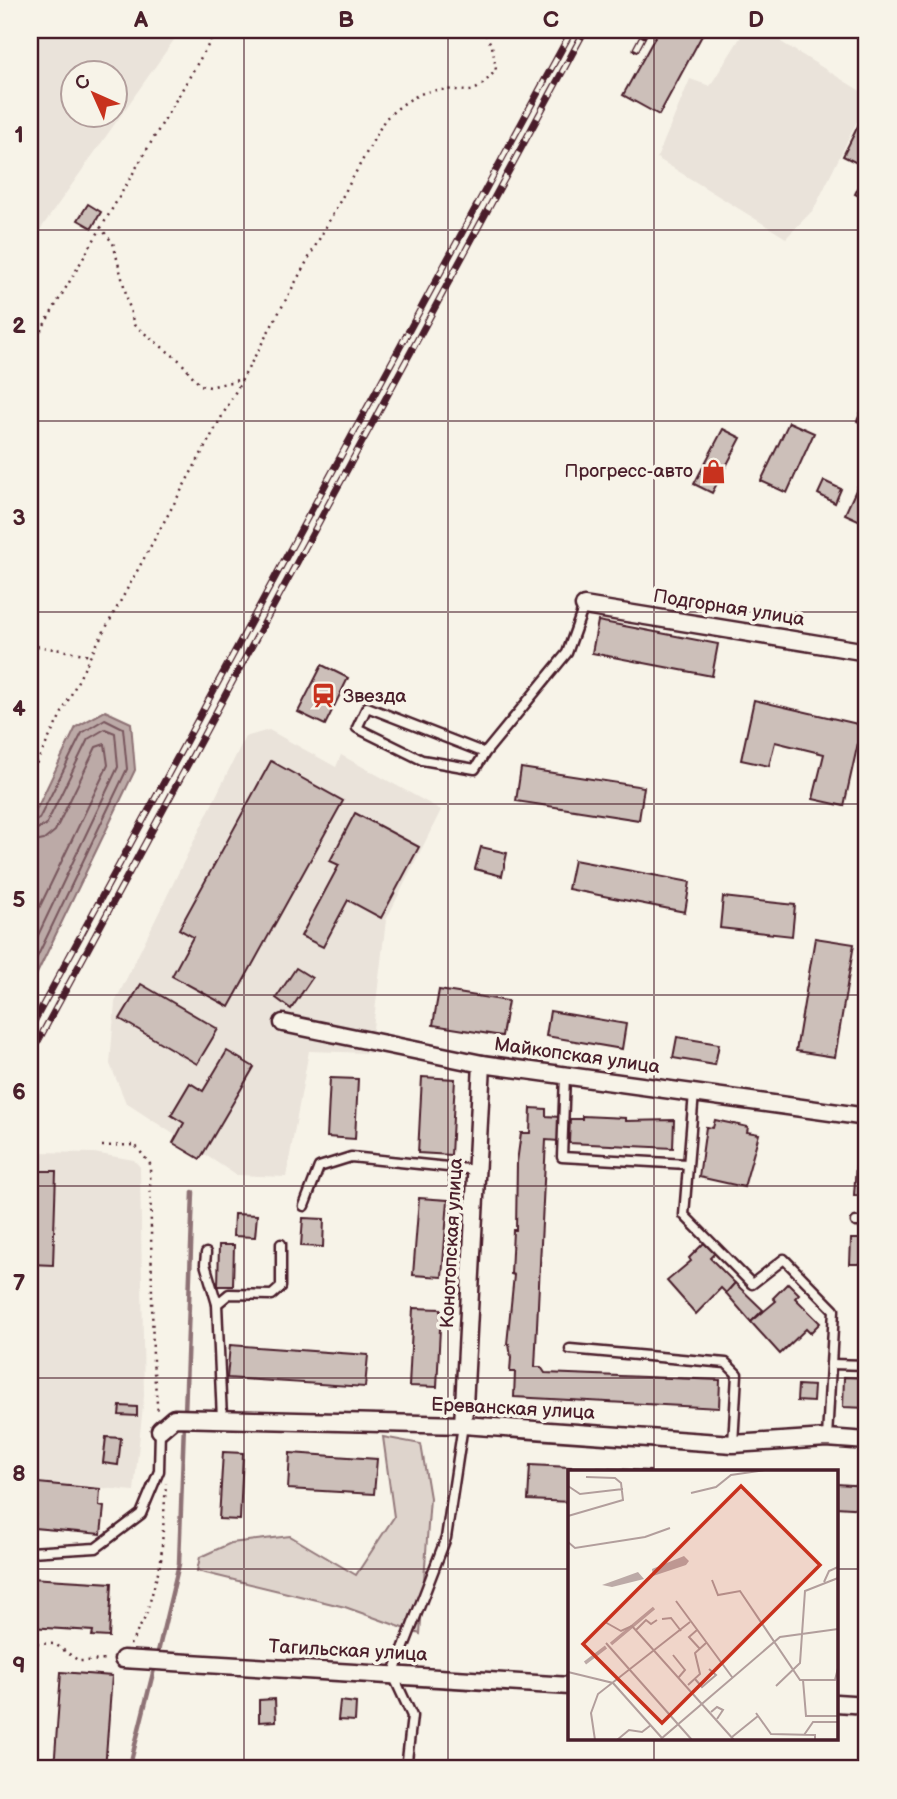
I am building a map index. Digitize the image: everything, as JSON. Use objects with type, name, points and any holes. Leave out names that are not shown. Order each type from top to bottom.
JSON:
[{"type":"street","name":"Подгорная улица","points":[[584,606],[867,652]]},
{"type":"street","name":"Майкопская улица","points":[[283,1023],[482,1064],[867,1117]]},
{"type":"street","name":"Конотопская улица","points":[[463,1425],[482,1064]]},
{"type":"street","name":"Ереванская улица","points":[[160,1430],[174,1418],[463,1425],[733,1444],[827,1438],[867,1441]]},
{"type":"street","name":"Тагильская улица","points":[[123,1659],[568,1686]]},
{"type":"street","points":[[838,1703],[867,1705]]},
{"type":"lane","points":[[485,753],[366,707],[357,729],[422,760],[475,769],[485,753],[568,653],[584,606]]},
{"type":"lane","points":[[565,1075],[562,1157],[687,1164]]},
{"type":"lane","points":[[694,1093],[684,1215],[752,1284],[784,1259],[834,1310],[827,1438]]},
{"type":"lane","points":[[304,1206],[319,1167],[351,1157],[477,1170]]},
{"type":"lane","points":[[856,1222],[867,1222]]},
{"type":"lane","points":[[217,1304],[229,1294],[272,1295],[281,1287],[281,1244]]},
{"type":"lane","points":[[206,1253],[205,1264],[217,1304],[222,1419]]},
{"type":"lane","points":[[570,1349],[726,1363],[737,1374],[733,1444]]},
{"type":"lane","points":[[831,1364],[867,1366]]},
{"type":"lane","points":[[406,1769],[412,1716],[393,1675],[446,1538],[463,1425]]},
{"type":"lane","points":[[30,1552],[96,1548],[141,1514],[159,1471],[160,1430]]},
{"type":"path","points":[[30,349],[217,30]]},
{"type":"path","points":[[30,776],[91,655],[385,119],[407,100],[437,89],[470,93],[483,86],[496,70],[492,47],[483,30]]},
{"type":"path","points":[[100,227],[113,243],[134,325],[180,361],[200,385],[210,387],[243,379]]},
{"type":"path","points":[[30,645],[91,655]]},
{"type":"path","points":[[102,1146],[135,1145],[150,1164],[153,1362],[160,1430]]},
{"type":"path","points":[[30,1643],[55,1644],[79,1661],[123,1659],[146,1616],[160,1561],[167,1486],[159,1471]]},
{"type":"shaded area","points":[[30,30],[181,30],[130,102],[130,60],[60,60],[60,130],[110,130],[30,244]]},
{"type":"shaded area","points":[[745,30],[779,30],[781,42],[867,95],[867,101],[814,209],[786,238],[657,158],[690,79],[710,86]]},
{"type":"shaded area","points":[[269,730],[336,767],[341,755],[441,810],[386,920],[370,1053],[309,1051],[286,1177],[236,1175],[126,1103],[110,1064],[115,1002],[245,737]]},
{"type":"shaded area","points":[[94,1153],[134,1160],[140,1167],[144,1396],[134,1491],[30,1481],[30,1154]]},
{"type":"shaded area","points":[[383,1437],[421,1444],[430,1498],[420,1634],[345,1607],[197,1571],[200,1557],[231,1543],[290,1536],[356,1575],[394,1517]]},
{"type":"water","points":[[105,711],[131,723],[135,770],[30,988],[30,823],[76,727]]},
{"type":"building","points":[[659,30],[705,30],[659,115],[623,95]]},
{"type":"building","points":[[867,108],[867,168],[843,156]]},
{"type":"building","points":[[867,170],[867,200],[855,194]]},
{"type":"building","points":[[88,204],[101,212],[92,228],[78,220]]},
{"type":"building","points":[[864,405],[867,406],[867,426],[857,421]]},
{"type":"building","points":[[789,422],[814,433],[787,493],[761,481]]},
{"type":"building","points":[[723,429],[741,438],[712,493],[694,484]]},
{"type":"building","points":[[867,466],[867,524],[845,514]]},
{"type":"building","points":[[824,481],[841,489],[835,503],[818,494]]},
{"type":"building","points":[[598,621],[718,644],[712,676],[592,653]]},
{"type":"building","points":[[322,665],[348,678],[325,725],[298,712]]},
{"type":"building","points":[[754,700],[862,725],[844,806],[813,799],[824,754],[775,742],[769,766],[741,760]]},
{"type":"building","points":[[271,761],[343,801],[229,1007],[172,976],[193,937],[179,929]]},
{"type":"building","points":[[521,768],[644,787],[639,820],[516,801]]},
{"type":"building","points":[[355,813],[419,847],[381,918],[348,900],[323,947],[301,936],[339,865],[330,861]]},
{"type":"building","points":[[481,847],[507,853],[502,876],[475,869]]},
{"type":"building","points":[[574,860],[690,882],[685,912],[568,889]]},
{"type":"building","points":[[723,897],[795,905],[792,936],[720,928]]},
{"type":"building","points":[[815,938],[854,944],[835,1057],[796,1051]]},
{"type":"building","points":[[296,968],[312,978],[291,1009],[276,998]]},
{"type":"building","points":[[141,984],[218,1029],[197,1064],[120,1019]]},
{"type":"building","points":[[439,990],[508,1001],[502,1036],[433,1025]]},
{"type":"building","points":[[550,1011],[626,1024],[622,1049],[546,1036]]},
{"type":"building","points":[[677,1037],[719,1044],[715,1065],[673,1058]]},
{"type":"building","points":[[227,1051],[254,1067],[200,1159],[173,1143],[184,1123],[171,1115],[190,1083],[203,1091]]},
{"type":"building","points":[[422,1077],[455,1079],[451,1155],[418,1153]]},
{"type":"building","points":[[330,1078],[358,1079],[355,1139],[327,1137]]},
{"type":"building","points":[[531,1108],[546,1109],[546,1116],[560,1117],[559,1141],[546,1140],[535,1367],[541,1367],[545,1373],[720,1380],[719,1408],[514,1397],[515,1372],[510,1372],[511,1357],[507,1344],[514,1275],[511,1274],[513,1230],[516,1230],[517,1162],[521,1133],[530,1133]]},
{"type":"building","points":[[582,1116],[626,1118],[626,1121],[674,1120],[673,1148],[569,1143],[570,1119],[582,1119]]},
{"type":"building","points":[[715,1120],[748,1127],[747,1132],[759,1134],[744,1187],[699,1177],[706,1127],[713,1128]]},
{"type":"building","points":[[856,1165],[867,1165],[867,1196],[854,1195]]},
{"type":"building","points":[[31,1171],[56,1171],[53,1265],[30,1264]]},
{"type":"building","points":[[419,1198],[448,1200],[442,1277],[413,1275]]},
{"type":"building","points":[[234,1214],[257,1215],[255,1237],[233,1236]]},
{"type":"building","points":[[303,1218],[324,1219],[323,1247],[301,1246]]},
{"type":"building","points":[[851,1239],[867,1239],[867,1264],[850,1264]]},
{"type":"building","points":[[704,1243],[715,1253],[710,1258],[735,1283],[726,1293],[721,1288],[696,1314],[667,1281],[691,1261],[689,1258]]},
{"type":"building","points":[[219,1245],[234,1245],[233,1286],[218,1286]]},
{"type":"building","points":[[735,1283],[763,1310],[751,1322],[726,1293]]},
{"type":"building","points":[[788,1283],[799,1294],[795,1298],[820,1323],[810,1333],[806,1329],[780,1354],[751,1322],[776,1301],[773,1298]]},
{"type":"building","points":[[413,1308],[441,1309],[437,1387],[409,1386]]},
{"type":"building","points":[[230,1345],[368,1355],[365,1387],[227,1378]]},
{"type":"building","points":[[844,1377],[867,1378],[867,1408],[843,1407]]},
{"type":"building","points":[[798,1385],[814,1386],[813,1402],[797,1401]]},
{"type":"building","points":[[120,1406],[137,1407],[137,1416],[119,1415]]},
{"type":"building","points":[[106,1437],[121,1438],[118,1465],[103,1463]]},
{"type":"building","points":[[223,1452],[243,1453],[240,1520],[219,1519]]},
{"type":"building","points":[[290,1453],[377,1459],[374,1494],[288,1489]]},
{"type":"building","points":[[530,1465],[630,1470],[568,1470],[568,1502],[528,1500]]},
{"type":"building","points":[[38,1483],[100,1489],[99,1506],[104,1507],[101,1534],[34,1528]]},
{"type":"building","points":[[838,1484],[867,1486],[867,1509],[838,1507]]},
{"type":"building","points":[[30,1578],[112,1583],[109,1637],[92,1636],[93,1631],[30,1627]]},
{"type":"building","points":[[61,1672],[112,1676],[105,1769],[54,1769]]},
{"type":"building","points":[[275,1699],[276,1721],[259,1722],[259,1700]]},
{"type":"building","points":[[340,1701],[356,1703],[355,1721],[338,1720]]},
{"type":"waterway","points":[[185,1414],[193,1192]]},
{"type":"waterway","points":[[157,1656],[179,1564],[184,1423]]},
{"type":"waterway","points":[[129,1769],[155,1665]]},
{"type":"railway","points":[[30,1029],[572,30]]},
{"type":"railway","points":[[30,1056],[585,30]]},
{"type":"railway","points":[[636,49],[646,30]]},
{"type":"place","name":"Прогресс-авто","points":[[713,471]]},
{"type":"place","name":"Звезда","points":[[323,696]]}]
